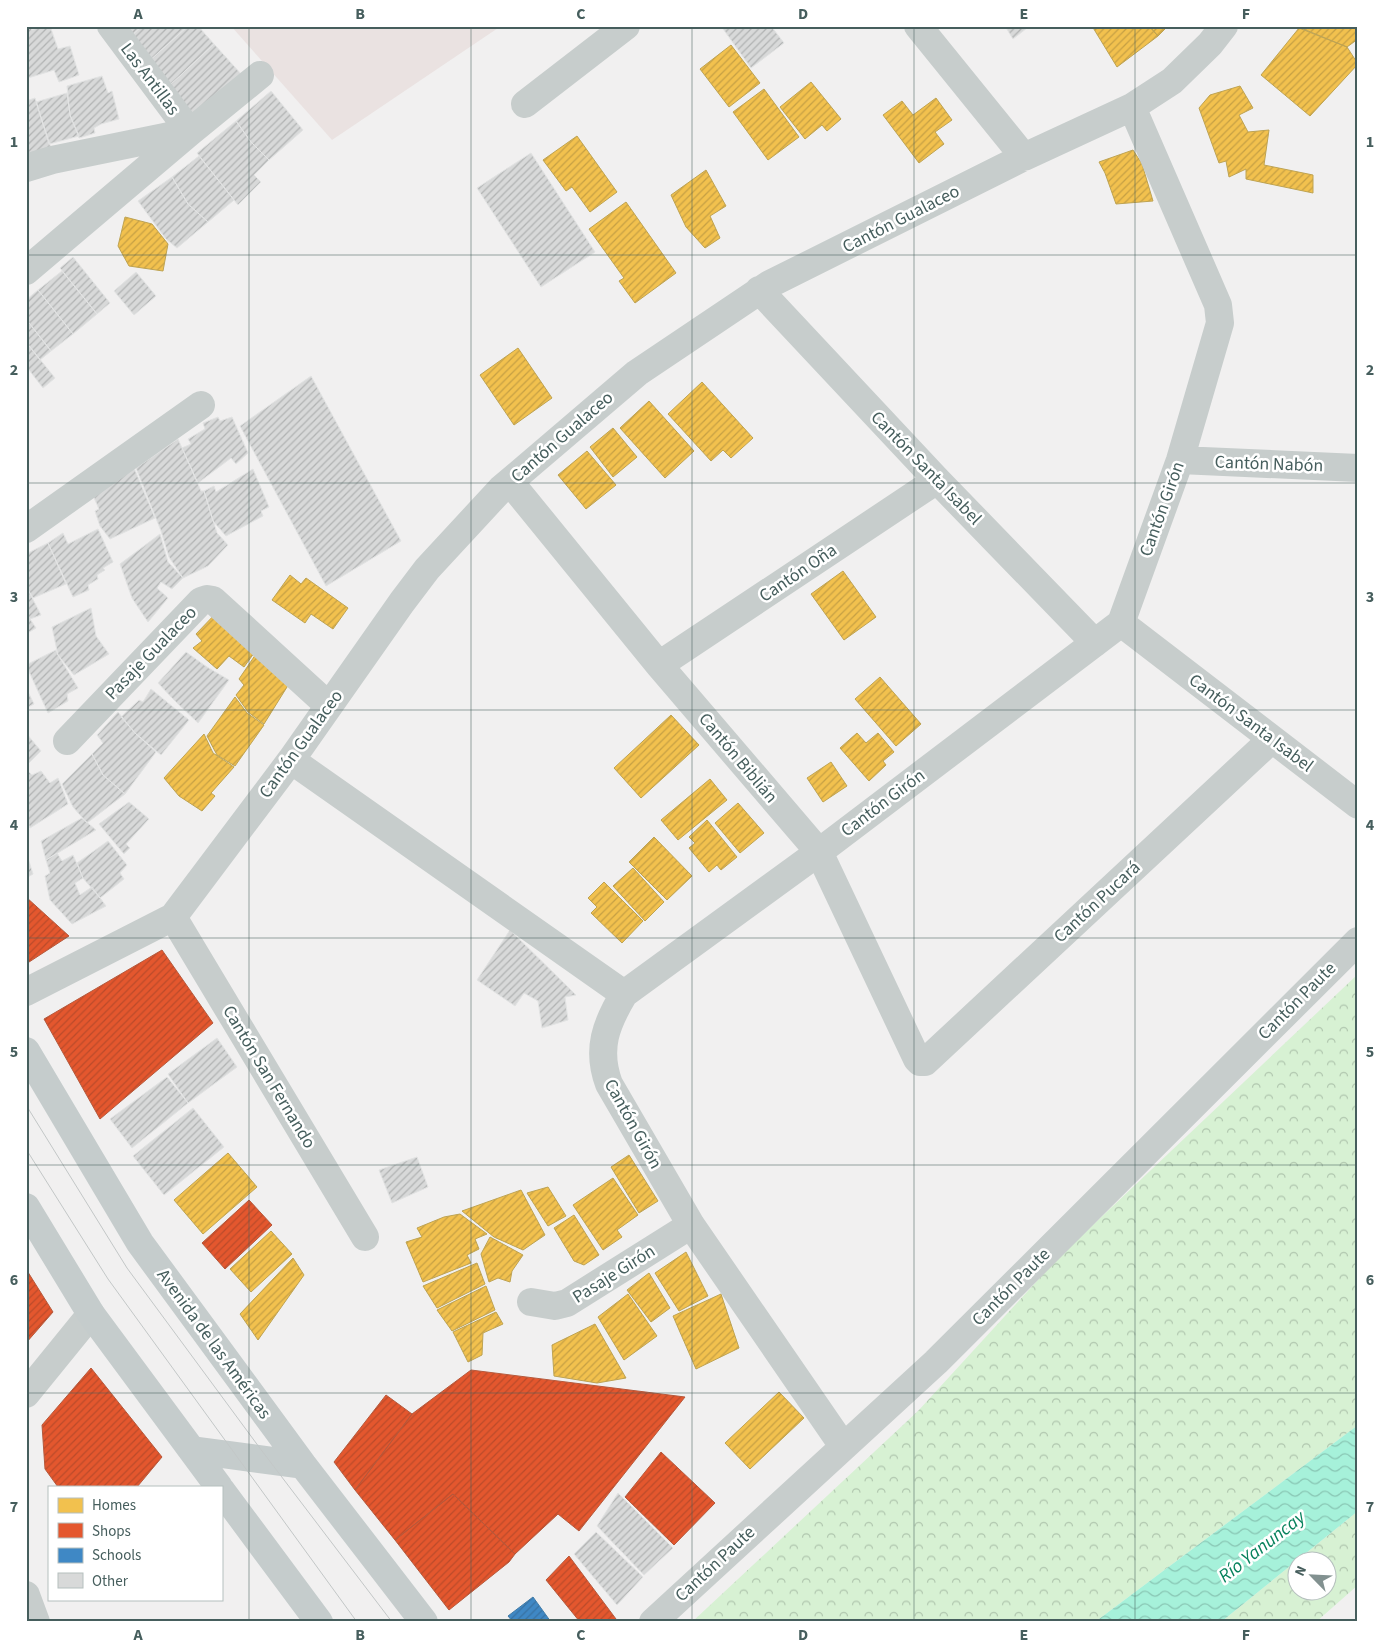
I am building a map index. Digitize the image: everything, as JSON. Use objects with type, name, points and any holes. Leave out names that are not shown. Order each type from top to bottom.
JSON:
[{"type":"main road","name":"Avenida de las Américas","points":[[26,1051],[140,1243],[303,1465],[424,1622]]},
{"type":"main road","points":[[26,1207],[91,1314],[219,1486]]},
{"type":"main road","points":[[192,1450],[303,1465]]},
{"type":"main road","points":[[222,1491],[319,1622]]},
{"type":"street","name":"Las Antillas","points":[[111,26],[190,132]]},
{"type":"street","points":[[525,104],[626,26]]},
{"type":"street","points":[[918,26],[1024,157]]},
{"type":"street","name":"Cantón Gualaceo","points":[[26,992],[173,916],[291,760],[416,583],[501,489],[637,373],[759,290],[1024,157],[1132,107],[1172,81],[1210,44],[1224,26]]},
{"type":"street","points":[[26,271],[260,75]]},
{"type":"street","name":"Cantón Girón","points":[[843,1446],[691,1225],[609,1084],[604,1070],[602,1049],[604,1039],[609,1020],[624,994],[819,852],[1121,623],[1180,460],[1220,323],[1218,305],[1132,107]]},
{"type":"street","points":[[26,168],[52,160],[190,132]]},
{"type":"street","name":"Cantón Santa Isabel","points":[[759,290],[937,480],[1096,643]]},
{"type":"street","points":[[26,529],[201,405]]},
{"type":"street","name":"Cantón Nabón","points":[[1180,460],[1358,468]]},
{"type":"street","name":"Cantón Oña","points":[[659,665],[937,480]]},
{"type":"street","name":"Cantón Biblián","points":[[510,482],[659,665],[819,852],[920,1062]]},
{"type":"street","name":"Pasaje Gualaceo","points":[[67,741],[201,601],[207,599],[212,600],[329,706]]},
{"type":"street","name":"Cantón Santa Isabel","points":[[1121,623],[1358,805]]},
{"type":"street","name":"Cantón Pucará","points":[[920,1062],[925,1062],[1272,739]]},
{"type":"street","points":[[291,760],[624,994]]},
{"type":"street","name":"Cantón San Fernando","points":[[173,916],[365,1237]]},
{"type":"street","name":"Cantón Paute","points":[[653,1622],[936,1362],[1358,941]]},
{"type":"street","name":"Pasaje Girón","points":[[531,1302],[556,1306],[567,1304],[691,1225]]},
{"type":"street","points":[[26,1394],[91,1314]]},
{"type":"street","points":[[26,1596],[36,1622]]},
{"type":"shaded area","points":[[231,26],[501,26],[332,140]]},
{"type":"green space","points":[[1358,974],[1358,1425],[1095,1622],[692,1622],[918,1411],[1058,1258]]},
{"type":"green space","points":[[1358,1511],[1358,1585],[1316,1622],[1221,1622],[1286,1569],[1286,1600],[1336,1600],[1336,1550],[1310,1550]]},
{"type":"water","name":"Río Yanuncay","points":[[1358,1425],[1358,1511],[1310,1550],[1286,1550],[1286,1569],[1221,1622],[1095,1622]]},
{"type":"building: Homes","points":[[1092,26],[1149,26],[1158,36],[1117,67]]},
{"type":"building: Homes","points":[[1149,26],[1168,26],[1158,36]]},
{"type":"building: Homes","points":[[1296,26],[1358,26],[1358,39],[1347,47]]},
{"type":"building: Homes","points":[[1299,28],[1347,47],[1358,64],[1310,116],[1261,75]]},
{"type":"building: Homes","points":[[731,45],[760,83],[729,107],[700,69]]},
{"type":"building: Homes","points":[[811,82],[841,119],[827,131],[822,125],[805,139],[780,107]]},
{"type":"building: Homes","points":[[1240,86],[1253,108],[1239,115],[1248,132],[1269,130],[1264,165],[1313,175],[1313,193],[1246,179],[1246,169],[1229,177],[1226,161],[1219,163],[1199,108],[1210,95]]},
{"type":"building: Homes","points":[[764,89],[799,137],[768,160],[733,112]]},
{"type":"building: Homes","points":[[936,98],[952,120],[935,132],[944,144],[919,163],[883,115],[902,101],[913,115]]},
{"type":"building: Homes","points":[[577,136],[617,192],[590,212],[572,187],[566,191],[543,160]]},
{"type":"building: Homes","points":[[1133,150],[1142,164],[1153,201],[1116,204],[1099,162]]},
{"type":"building: Homes","points":[[706,170],[726,206],[710,216],[720,238],[705,248],[686,227],[671,195]]},
{"type":"building: Homes","points":[[626,202],[676,273],[635,303],[619,281],[624,278],[589,229]]},
{"type":"building: Homes","points":[[125,217],[152,224],[168,244],[163,271],[129,266],[118,246]]},
{"type":"building: Homes","points":[[518,348],[552,398],[514,425],[480,375]]},
{"type":"building: Homes","points":[[702,382],[753,438],[731,458],[723,450],[711,461],[668,414]]},
{"type":"building: Homes","points":[[649,401],[694,451],[665,478],[620,428]]},
{"type":"building: Homes","points":[[613,428],[637,457],[613,477],[590,447]]},
{"type":"building: Homes","points":[[587,451],[616,485],[586,509],[558,475]]},
{"type":"building: Homes","points":[[843,571],[876,617],[844,640],[811,594]]},
{"type":"building: Homes","points":[[290,575],[301,584],[306,578],[348,608],[333,629],[311,614],[305,623],[272,600]]},
{"type":"building: Homes","points":[[219,610],[257,649],[244,667],[229,656],[217,669],[193,648],[202,641],[196,634]]},
{"type":"building: Homes","points":[[258,651],[292,679],[264,724],[248,712],[236,695],[244,685],[239,679]]},
{"type":"building: Homes","points":[[880,677],[921,724],[896,746],[855,699]]},
{"type":"building: Homes","points":[[235,697],[247,713],[264,725],[235,766],[217,755],[207,736]]},
{"type":"building: Homes","points":[[671,715],[699,745],[641,798],[614,768]]},
{"type":"building: Homes","points":[[857,733],[866,743],[878,733],[894,752],[883,761],[886,765],[869,781],[840,748]]},
{"type":"building: Homes","points":[[204,734],[213,753],[234,767],[211,793],[215,796],[202,811],[179,796],[164,778]]},
{"type":"building: Homes","points":[[831,762],[847,786],[823,802],[807,778]]},
{"type":"building: Homes","points":[[710,779],[727,800],[678,840],[661,820]]},
{"type":"building: Homes","points":[[738,803],[764,833],[740,853],[715,823]]},
{"type":"building: Homes","points":[[707,820],[737,857],[721,870],[717,865],[709,872],[689,848],[695,843],[689,837]]},
{"type":"building: Homes","points":[[654,837],[692,876],[667,900],[629,862]]},
{"type":"building: Homes","points":[[633,868],[664,902],[645,921],[613,886]]},
{"type":"building: Homes","points":[[604,882],[643,921],[622,943],[591,913],[597,907],[588,898]]},
{"type":"building: Homes","points":[[228,1153],[257,1187],[203,1234],[174,1200]]},
{"type":"building: Homes","points":[[629,1155],[658,1201],[639,1213],[611,1167]]},
{"type":"building: Homes","points":[[613,1178],[638,1215],[617,1230],[622,1237],[603,1250],[573,1205]]},
{"type":"building: Homes","points":[[548,1187],[566,1216],[548,1226],[527,1193]]},
{"type":"building: Homes","points":[[521,1190],[545,1235],[523,1250],[494,1237],[462,1211]]},
{"type":"building: Homes","points":[[460,1214],[487,1234],[475,1239],[479,1249],[467,1255],[471,1263],[423,1282],[406,1242],[422,1237],[417,1228],[444,1217]]},
{"type":"building: Homes","points":[[574,1215],[599,1255],[584,1265],[574,1261],[554,1228]]},
{"type":"building: Homes","points":[[271,1231],[292,1254],[251,1292],[230,1269]]},
{"type":"building: Homes","points":[[490,1237],[523,1255],[512,1271],[510,1282],[498,1278],[489,1282],[481,1254]]},
{"type":"building: Homes","points":[[686,1252],[708,1296],[679,1311],[655,1273]]},
{"type":"building: Homes","points":[[293,1258],[304,1275],[258,1340],[240,1314]]},
{"type":"building: Homes","points":[[477,1263],[485,1284],[437,1308],[423,1286]]},
{"type":"building: Homes","points":[[649,1273],[670,1308],[651,1322],[627,1290]]},
{"type":"building: Homes","points":[[486,1286],[495,1310],[452,1331],[437,1310]]},
{"type":"building: Homes","points":[[628,1294],[657,1336],[624,1360],[598,1317]]},
{"type":"building: Homes","points":[[721,1294],[739,1348],[696,1369],[673,1316]]},
{"type":"building: Homes","points":[[496,1312],[503,1324],[483,1333],[482,1355],[468,1362],[453,1332]]},
{"type":"building: Homes","points":[[595,1324],[626,1378],[597,1383],[554,1376],[552,1345]]},
{"type":"building: Homes","points":[[779,1392],[804,1418],[750,1469],[725,1443]]},
{"type":"building: Shops","points":[[26,897],[69,936],[26,964]]},
{"type":"building: Shops","points":[[162,950],[213,1023],[100,1119],[44,1019]]},
{"type":"building: Shops","points":[[249,1200],[272,1225],[225,1269],[202,1243]]},
{"type":"building: Shops","points":[[26,1269],[53,1312],[26,1343]]},
{"type":"building: Shops","points":[[91,1368],[162,1457],[138,1486],[57,1486],[45,1469],[42,1425]]},
{"type":"building: Shops","points":[[471,1370],[685,1397],[579,1531],[558,1514],[515,1554],[453,1494],[395,1540],[355,1490],[412,1414]]},
{"type":"building: Shops","points":[[386,1395],[412,1414],[355,1490],[334,1462]]},
{"type":"building: Shops","points":[[661,1452],[715,1503],[674,1545],[625,1497]]},
{"type":"building: Shops","points":[[453,1494],[515,1554],[509,1562],[449,1610],[395,1540]]},
{"type":"building: Shops","points":[[569,1556],[616,1619],[613,1622],[580,1622],[546,1580]]},
{"type":"building: Schools","points":[[533,1597],[551,1622],[513,1622],[508,1616]]},
{"type":"building: Other","points":[[42,26],[50,26],[58,49],[70,46],[79,75],[59,82],[54,70],[28,78],[26,76],[26,29],[31,27],[32,30]]},
{"type":"building: Other","points":[[116,26],[142,26],[128,39]]},
{"type":"building: Other","points":[[142,26],[188,26],[147,63],[128,39]]},
{"type":"building: Other","points":[[188,26],[198,26],[214,44],[168,87],[147,63]]},
{"type":"building: Other","points":[[721,26],[771,26],[784,43],[751,68]]},
{"type":"building: Other","points":[[1005,26],[1026,26],[1027,28],[1013,39]]},
{"type":"building: Other","points":[[214,44],[242,75],[194,115],[168,87]]},
{"type":"building: Other","points":[[102,76],[108,93],[112,91],[119,119],[101,124],[94,128],[95,133],[79,138],[70,115],[67,86]]},
{"type":"building: Other","points":[[271,91],[303,130],[269,160],[251,142],[236,121]]},
{"type":"building: Other","points":[[67,93],[70,115],[79,136],[49,144],[36,102]]},
{"type":"building: Other","points":[[35,98],[51,148],[26,155],[26,101]]},
{"type":"building: Other","points":[[236,121],[251,142],[269,160],[254,175],[261,182],[238,205],[197,153]]},
{"type":"building: Other","points":[[531,153],[595,252],[541,287],[477,188]]},
{"type":"building: Other","points":[[199,156],[234,200],[208,222],[188,204],[172,177]]},
{"type":"building: Other","points":[[172,177],[188,204],[208,222],[177,248],[166,239],[138,201]]},
{"type":"building: Other","points":[[73,257],[110,303],[97,314],[60,268]]},
{"type":"building: Other","points":[[62,271],[97,314],[73,334],[38,290]]},
{"type":"building: Other","points":[[136,272],[156,296],[134,315],[114,291]]},
{"type":"building: Other","points":[[38,290],[73,334],[51,351],[26,319],[26,300]]},
{"type":"building: Other","points":[[26,319],[51,351],[40,360],[26,342]]},
{"type":"building: Other","points":[[26,342],[55,378],[43,388],[26,366]]},
{"type":"building: Other","points":[[311,376],[401,541],[326,586],[240,426]]},
{"type":"building: Other","points":[[218,417],[220,421],[232,417],[248,453],[236,464],[231,458],[198,483],[182,448],[191,444],[188,439],[205,429],[203,423]]},
{"type":"building: Other","points":[[178,439],[201,491],[204,491],[217,533],[228,545],[208,566],[183,578],[169,557],[161,531],[136,468]]},
{"type":"building: Other","points":[[132,463],[155,518],[110,539],[100,526],[95,511],[99,509],[91,491]]},
{"type":"building: Other","points":[[253,469],[269,507],[261,511],[263,516],[226,536],[213,521],[204,491],[214,486],[216,492]]},
{"type":"building: Other","points":[[98,529],[113,562],[103,568],[105,570],[97,575],[98,579],[88,585],[89,590],[73,597],[48,543],[63,533],[68,544]]},
{"type":"building: Other","points":[[160,534],[168,562],[183,578],[172,589],[161,582],[157,588],[168,598],[148,622],[132,598],[120,564]]},
{"type":"building: Other","points":[[48,543],[66,584],[33,598],[26,586],[26,554]]},
{"type":"building: Other","points":[[26,586],[41,615],[30,619],[36,628],[26,634]]},
{"type":"building: Other","points":[[91,608],[96,636],[109,654],[74,675],[58,655],[52,627]]},
{"type":"building: Other","points":[[56,650],[78,688],[67,694],[68,701],[48,713],[26,665]]},
{"type":"building: Other","points":[[186,652],[229,680],[198,723],[158,683]]},
{"type":"building: Other","points":[[26,688],[34,704],[26,708]]},
{"type":"building: Other","points":[[151,689],[189,720],[161,755],[135,733],[121,717],[139,700],[143,702]]},
{"type":"building: Other","points":[[118,712],[135,733],[156,752],[125,794],[103,775],[92,754],[103,743],[97,735]]},
{"type":"building: Other","points":[[26,733],[41,751],[26,766]]},
{"type":"building: Other","points":[[92,754],[103,775],[125,794],[87,823],[73,807],[62,784]]},
{"type":"building: Other","points":[[26,769],[32,775],[41,771],[50,783],[58,778],[68,804],[30,828],[26,817]]},
{"type":"building: Other","points":[[129,802],[149,819],[126,844],[130,848],[124,854],[99,824]]},
{"type":"building: Other","points":[[82,818],[96,830],[46,860],[41,841]]},
{"type":"building: Other","points":[[108,841],[127,865],[120,873],[124,879],[100,898],[83,878],[77,863]]},
{"type":"building: Other","points":[[26,852],[33,874],[26,878]]},
{"type":"building: Other","points":[[57,853],[62,861],[73,855],[83,878],[75,883],[80,895],[92,887],[106,906],[72,924],[50,900],[45,876],[50,873],[46,860]]},
{"type":"building: Other","points":[[510,930],[576,995],[565,997],[568,1020],[542,1028],[538,1001],[524,993],[515,1006],[477,980]]},
{"type":"building: Other","points":[[217,1038],[237,1067],[188,1103],[168,1074]]},
{"type":"building: Other","points":[[167,1077],[188,1103],[132,1148],[110,1119]]},
{"type":"building: Other","points":[[193,1108],[224,1147],[164,1195],[133,1156]]},
{"type":"building: Other","points":[[417,1157],[428,1187],[392,1203],[379,1170]]},
{"type":"building: Other","points":[[618,1493],[673,1548],[644,1575],[597,1526]]},
{"type":"building: Other","points":[[596,1532],[643,1577],[617,1605],[574,1554]]},
{"type":"tram line","points":[[26,1105],[127,1268],[259,1447],[392,1622]]},
{"type":"tram line","points":[[26,1149],[108,1279],[357,1622]]}]
